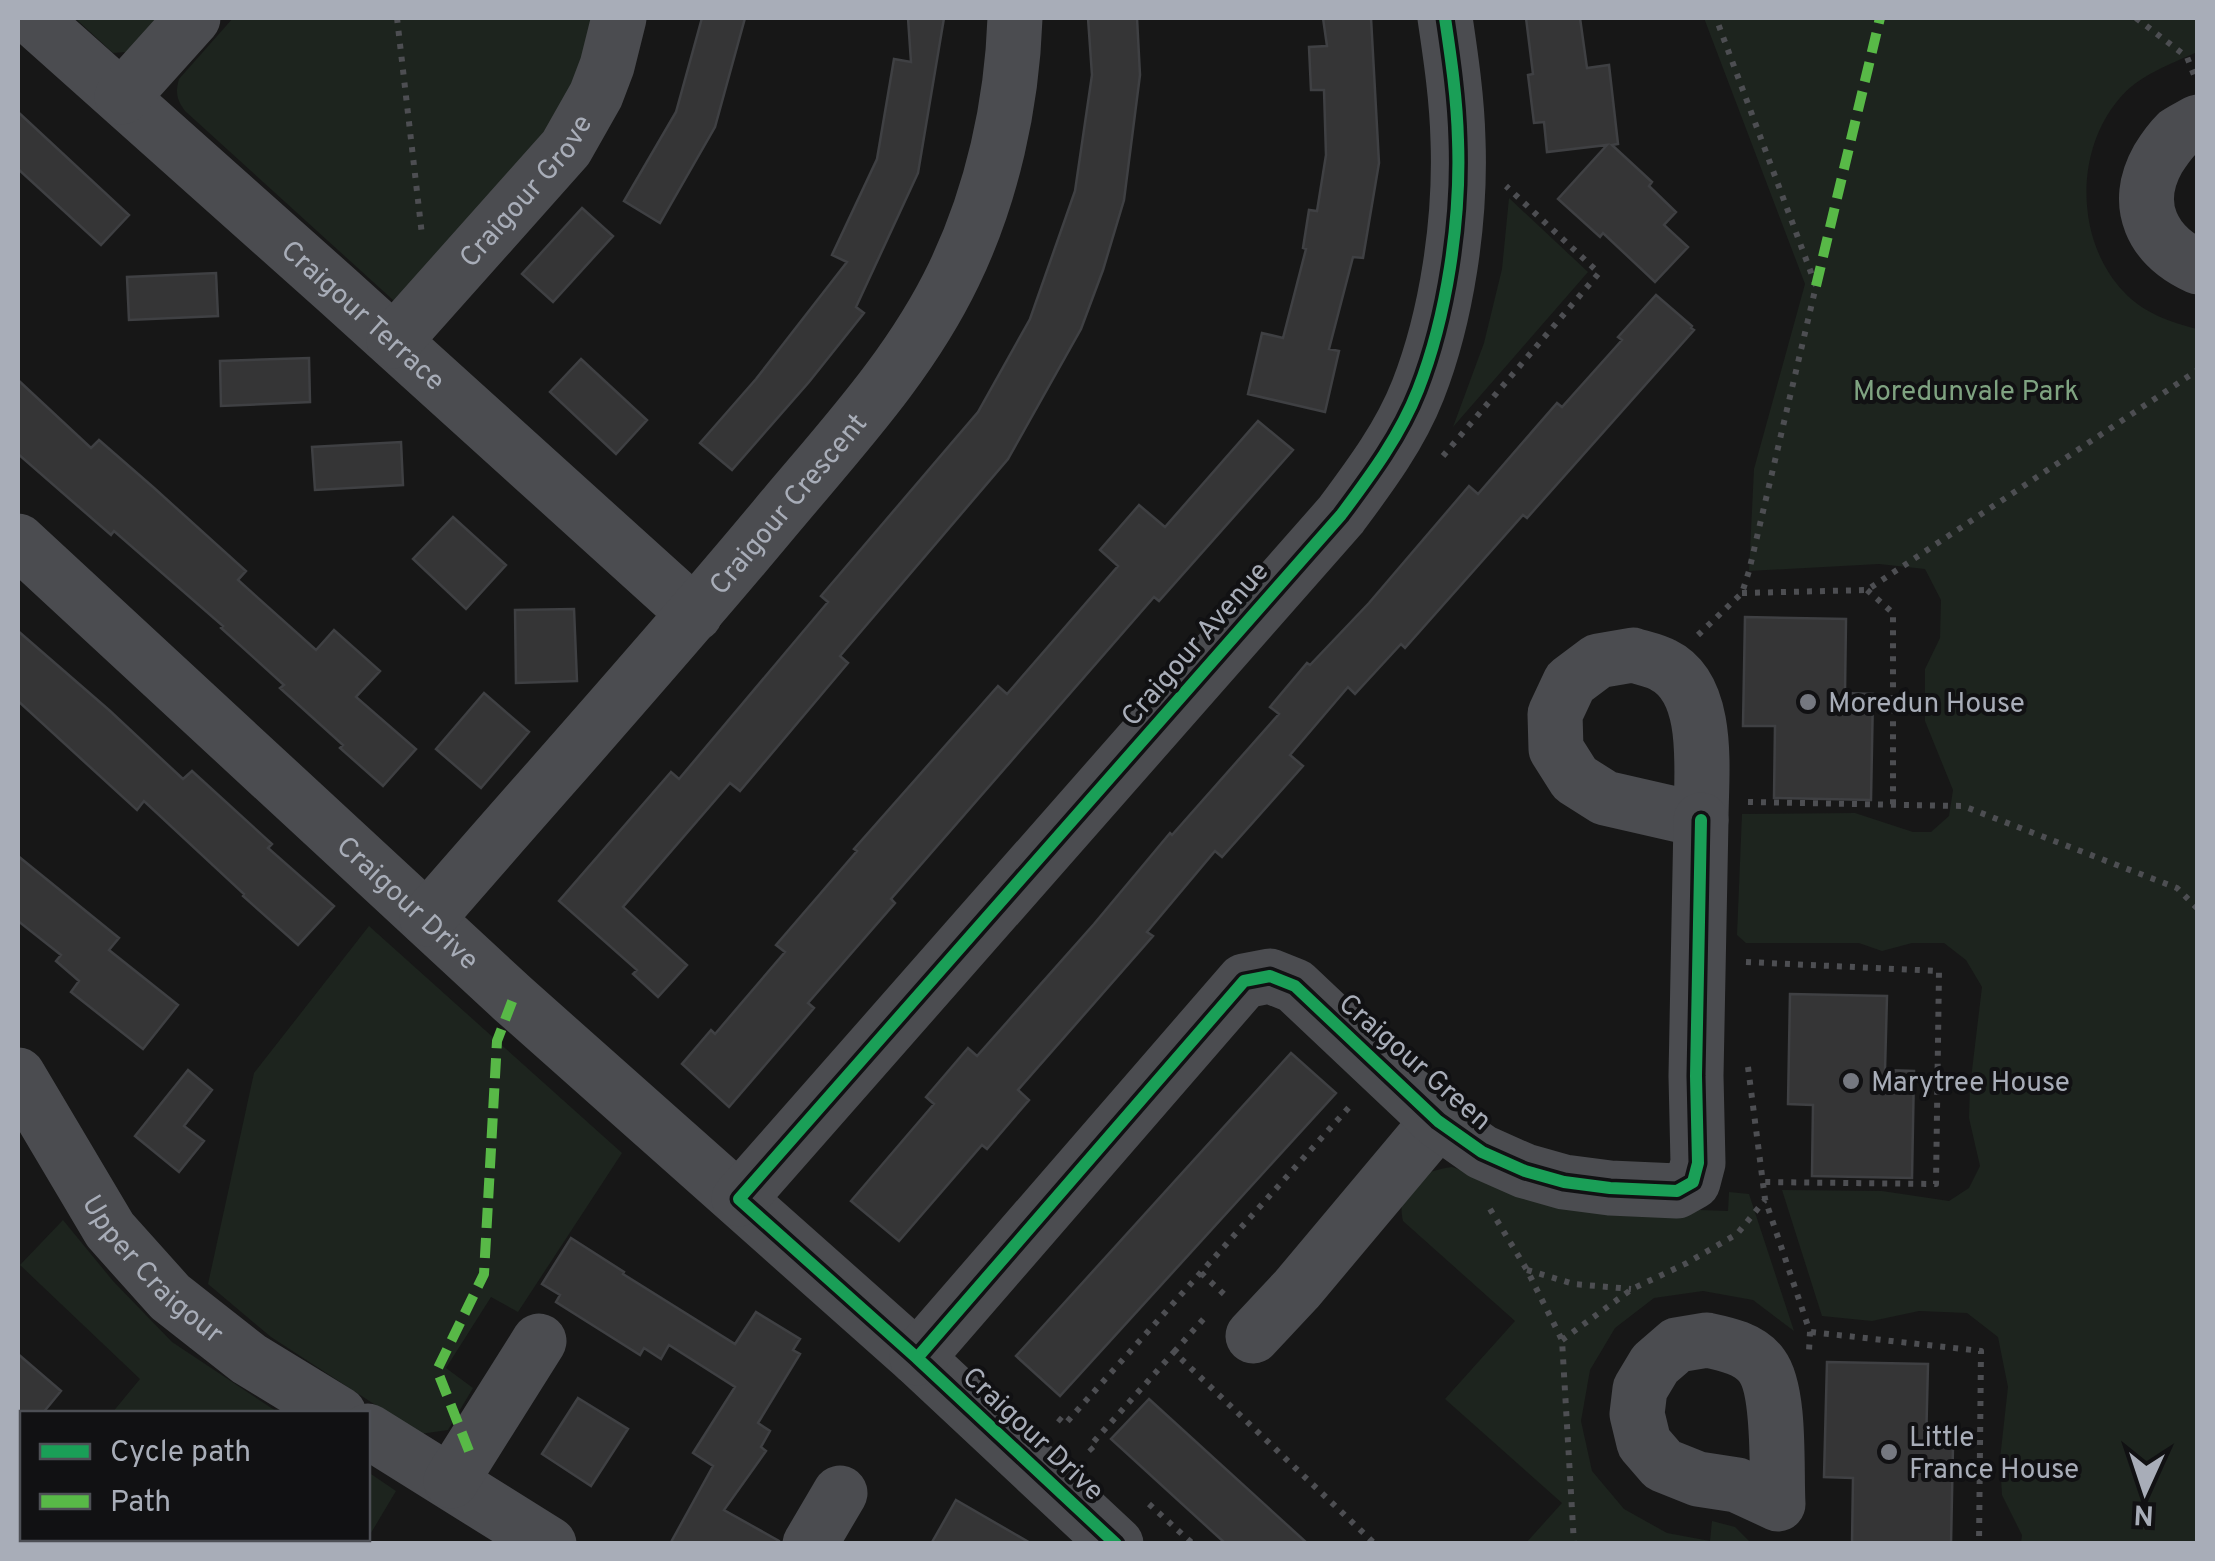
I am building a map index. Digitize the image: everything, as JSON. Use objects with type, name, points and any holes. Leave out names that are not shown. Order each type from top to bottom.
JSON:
[{"type":"street","name":"Craigour Terrace","points":[[32,18],[694,614]]},
{"type":"street","points":[[122,97],[193,18]]},
{"type":"street","name":"Craigour Grove","points":[[394,341],[566,148],[608,66],[619,18]]},
{"type":"street","name":"Craigour Crescent","points":[[427,919],[694,614],[905,360],[940,301],[968,241],[989,178],[1008,98],[1015,18]]},
{"type":"street","name":"Craigour Avenue","points":[[739,1199],[1341,514],[1382,458],[1417,392],[1437,329],[1448,272],[1458,141],[1445,18]]},
{"type":"street","points":[[2198,122],[2177,134],[2162,152],[2145,193],[2152,227],[2163,244],[2198,268]]},
{"type":"street","name":"Craigour Drive","points":[[18,541],[512,999],[917,1358],[1116,1544]]},
{"type":"street","points":[[1666,666],[1633,655],[1598,661],[1570,682],[1554,714],[1556,749],[1575,780],[1605,798],[1701,808]]},
{"type":"street","name":"Craigour Green","points":[[917,1358],[1244,981],[1270,976],[1295,986],[1438,1121],[1482,1152],[1525,1171],[1564,1182],[1676,1190],[1694,1182],[1698,1163],[1699,717],[1688,688],[1666,666]]},
{"type":"street","name":"Upper Craigour","points":[[18,1075],[110,1230],[170,1297],[248,1359],[334,1411]]},
{"type":"street","points":[[1253,1336],[1311,1303],[1438,1121]]},
{"type":"street","points":[[451,1481],[539,1341]]},
{"type":"street","points":[[370,1432],[541,1541]]},
{"type":"street","points":[[810,1544],[840,1493]]},
{"type":"path","points":[[397,18],[428,284],[437,292]]},
{"type":"path","points":[[1666,666],[1742,593],[1816,286],[1716,18]]},
{"type":"path","points":[[2136,18],[2186,57],[2198,83]]},
{"type":"path","points":[[1382,458],[1440,460],[1599,273],[1458,141]]},
{"type":"path","points":[[1742,593],[1867,590],[2198,370]]},
{"type":"path","points":[[1867,590],[1894,613],[1893,805]]},
{"type":"path","points":[[1701,808],[1728,802],[1963,806],[2177,888],[2198,909]]},
{"type":"path","points":[[1733,961],[1939,971],[1936,1184],[1764,1182]]},
{"type":"path","points":[[1746,1053],[1765,1199],[1810,1332],[1810,1351]]},
{"type":"path","points":[[1052,1413],[1065,1424],[1356,1101]]},
{"type":"path","points":[[1562,1340],[1632,1289],[1737,1234],[1765,1199]]},
{"type":"path","points":[[1487,1204],[1562,1340],[1574,1544]]},
{"type":"path","points":[[1526,1270],[1574,1284],[1632,1289]]},
{"type":"path","points":[[1102,1459],[1089,1447],[1193,1330]]},
{"type":"path","points":[[1810,1332],[1981,1351],[1979,1544]]},
{"type":"path","points":[[1174,1352],[1375,1544]]},
{"type":"path","points":[[1140,1496],[1192,1544]]},
{"type":"green space","points":[[75,18],[164,18],[126,52],[113,53]]},
{"type":"green space","points":[[233,18],[605,18],[581,92],[404,310],[182,107],[177,92],[179,79]]},
{"type":"green space","name":"Moredunvale Park","points":[[1704,18],[2197,18],[2197,52],[2136,83],[2104,120],[2094,144],[2086,196],[2096,247],[2107,271],[2123,291],[2157,316],[2197,329],[2197,1543],[2021,1543],[2022,1535],[2002,1495],[2000,1459],[2008,1387],[1998,1337],[1967,1313],[1919,1311],[1872,1321],[1822,1316],[1782,1190],[1882,1191],[1949,1201],[1969,1188],[1980,1166],[1969,1118],[1982,987],[1966,960],[1944,943],[1912,943],[1882,951],[1859,943],[1746,943],[1737,935],[1742,814],[1855,813],[1913,832],[1931,832],[1949,816],[1953,790],[1925,721],[1925,669],[1940,638],[1941,600],[1925,569],[1879,564],[1749,571],[1754,469],[1805,284]]},
{"type":"green space","points":[[1509,198],[1588,272],[1453,427],[1484,343],[1502,269]]},
{"type":"green space","points":[[369,926],[622,1153],[518,1312],[491,1297],[446,1368],[473,1388],[448,1430],[420,1434],[271,1337],[208,1284],[254,1073]]},
{"type":"green space","points":[[1452,1167],[1562,1205],[1728,1211],[1729,1192],[1749,1194],[1794,1331],[1753,1300],[1703,1291],[1654,1298],[1615,1328],[1590,1370],[1581,1421],[1592,1471],[1624,1509],[1667,1533],[1710,1541],[1712,1521],[1735,1527],[1751,1543],[1526,1543],[1562,1503],[1445,1399],[1515,1321],[1403,1221],[1403,1198],[1413,1182],[1430,1172]]},
{"type":"green space","points":[[63,1220],[113,1281],[172,1342],[276,1411],[114,1411],[140,1379],[20,1265]]},
{"type":"green space","points":[[370,1473],[396,1491],[370,1535]]},
{"type":"green space","points":[[65,1541],[366,1541],[365,1543]]},
{"type":"building","points":[[702,18],[745,18],[715,127],[660,223],[624,201],[676,112]]},
{"type":"building","points":[[908,18],[944,18],[918,173],[856,307],[864,313],[732,470],[700,443],[756,379],[847,262],[832,255],[877,159],[894,59],[911,62]]},
{"type":"building","points":[[1088,18],[1137,18],[1140,75],[1124,200],[1081,329],[1008,459],[840,656],[848,663],[740,791],[730,783],[623,907],[687,965],[658,997],[633,974],[637,970],[559,901],[671,772],[679,779],[828,602],[821,596],[978,412],[1030,319],[1075,191],[1092,75]]},
{"type":"building","points":[[1323,18],[1371,18],[1379,163],[1363,258],[1353,257],[1329,349],[1339,351],[1325,412],[1248,394],[1262,333],[1283,338],[1306,249],[1303,248],[1309,210],[1317,211],[1326,155],[1324,90],[1311,90],[1309,47],[1327,46]]},
{"type":"building","points":[[1526,18],[1580,18],[1587,68],[1609,65],[1618,144],[1612,145],[1652,182],[1649,186],[1676,212],[1664,225],[1688,247],[1655,282],[1603,233],[1600,237],[1558,199],[1607,145],[1547,152],[1544,122],[1534,123]]},
{"type":"building","points":[[18,112],[129,215],[101,245],[18,169]]},
{"type":"building","points":[[582,208],[613,236],[553,302],[522,274]]},
{"type":"building","points":[[216,273],[218,316],[129,320],[127,277]]},
{"type":"building","points":[[1656,295],[1694,330],[1405,648],[1401,644],[1355,694],[1348,687],[1290,755],[1303,766],[1222,857],[1215,851],[1147,932],[1153,936],[1018,1090],[1029,1100],[987,1149],[982,1145],[899,1241],[851,1201],[934,1104],[926,1097],[968,1048],[977,1056],[1279,714],[1270,707],[1307,663],[1310,665],[1369,603],[1469,486],[1478,494],[1557,403],[1562,407]]},
{"type":"building","points":[[309,358],[310,402],[221,406],[220,361]]},
{"type":"building","points":[[581,359],[647,420],[616,454],[550,392]]},
{"type":"building","points":[[18,380],[91,448],[99,440],[246,571],[238,580],[316,650],[334,630],[380,671],[356,697],[416,749],[383,786],[280,688],[284,685],[223,626],[18,454]]},
{"type":"building","points":[[1258,421],[1293,450],[1159,601],[1154,597],[891,899],[895,903],[808,1003],[814,1008],[729,1107],[682,1064],[711,1030],[715,1034],[785,952],[776,945],[857,851],[854,849],[998,686],[1007,694],[1118,566],[1100,550],[1139,505],[1165,527]]},
{"type":"building","points":[[401,442],[403,485],[315,490],[312,447]]},
{"type":"building","points":[[453,517],[506,565],[466,609],[413,559]]},
{"type":"building","points":[[574,609],[577,681],[516,683],[515,610]]},
{"type":"building","name":"Moredun House","points":[[1745,617],[1846,619],[1845,693],[1873,694],[1871,800],[1774,798],[1775,726],[1743,726]]},
{"type":"building","points":[[18,631],[183,779],[192,771],[272,844],[268,848],[334,906],[298,945],[144,801],[137,810],[18,701]]},
{"type":"building","points":[[484,693],[529,732],[481,788],[436,749]]},
{"type":"building","points":[[18,856],[119,938],[109,950],[178,1005],[143,1049],[71,992],[79,981],[56,961],[61,955],[18,921]]},
{"type":"building","name":"Marytree House","points":[[1790,994],[1887,996],[1885,1070],[1914,1071],[1912,1178],[1812,1176],[1813,1105],[1788,1104]]},
{"type":"building","points":[[1291,1053],[1336,1093],[1060,1396],[1016,1356]]},
{"type":"building","points":[[188,1070],[212,1090],[184,1126],[204,1141],[179,1172],[135,1136]]},
{"type":"building","points":[[571,1238],[735,1344],[756,1312],[800,1339],[793,1350],[800,1354],[758,1423],[770,1431],[761,1447],[766,1451],[724,1510],[779,1544],[670,1544],[713,1466],[693,1453],[735,1387],[669,1345],[661,1359],[644,1348],[640,1355],[556,1302],[560,1295],[542,1284]]},
{"type":"building","points":[[18,1354],[61,1391],[44,1411],[18,1414]]},
{"type":"building","name":"Little France House","points":[[1827,1362],[1928,1364],[1926,1445],[1953,1446],[1951,1544],[1852,1544],[1853,1478],[1824,1477]]},
{"type":"building","points":[[578,1398],[628,1429],[591,1486],[542,1454]]},
{"type":"building","points":[[1149,1399],[1308,1544],[1226,1544],[1111,1439]]},
{"type":"building","points":[[956,1500],[1032,1544],[931,1544]]},
{"type":"marked path","points":[[1816,286],[1880,18]]},
{"type":"marked path","points":[[469,1451],[437,1370],[484,1274],[497,1041],[513,999]]},
{"type":"cycle path","points":[[1116,1544],[739,1199],[1341,515],[1393,439],[1411,407],[1437,331],[1454,235],[1457,125],[1445,18]]},
{"type":"cycle path","points":[[917,1358],[1244,981],[1270,976],[1295,986],[1438,1121],[1482,1152],[1525,1171],[1564,1182],[1677,1191],[1693,1182],[1698,1163],[1701,820]]},
{"type":"place","name":"Moredun House","points":[[1808,702]]},
{"type":"place","name":"Marytree House","points":[[1851,1081]]},
{"type":"place","name":"Little France House","points":[[1889,1452]]}]
